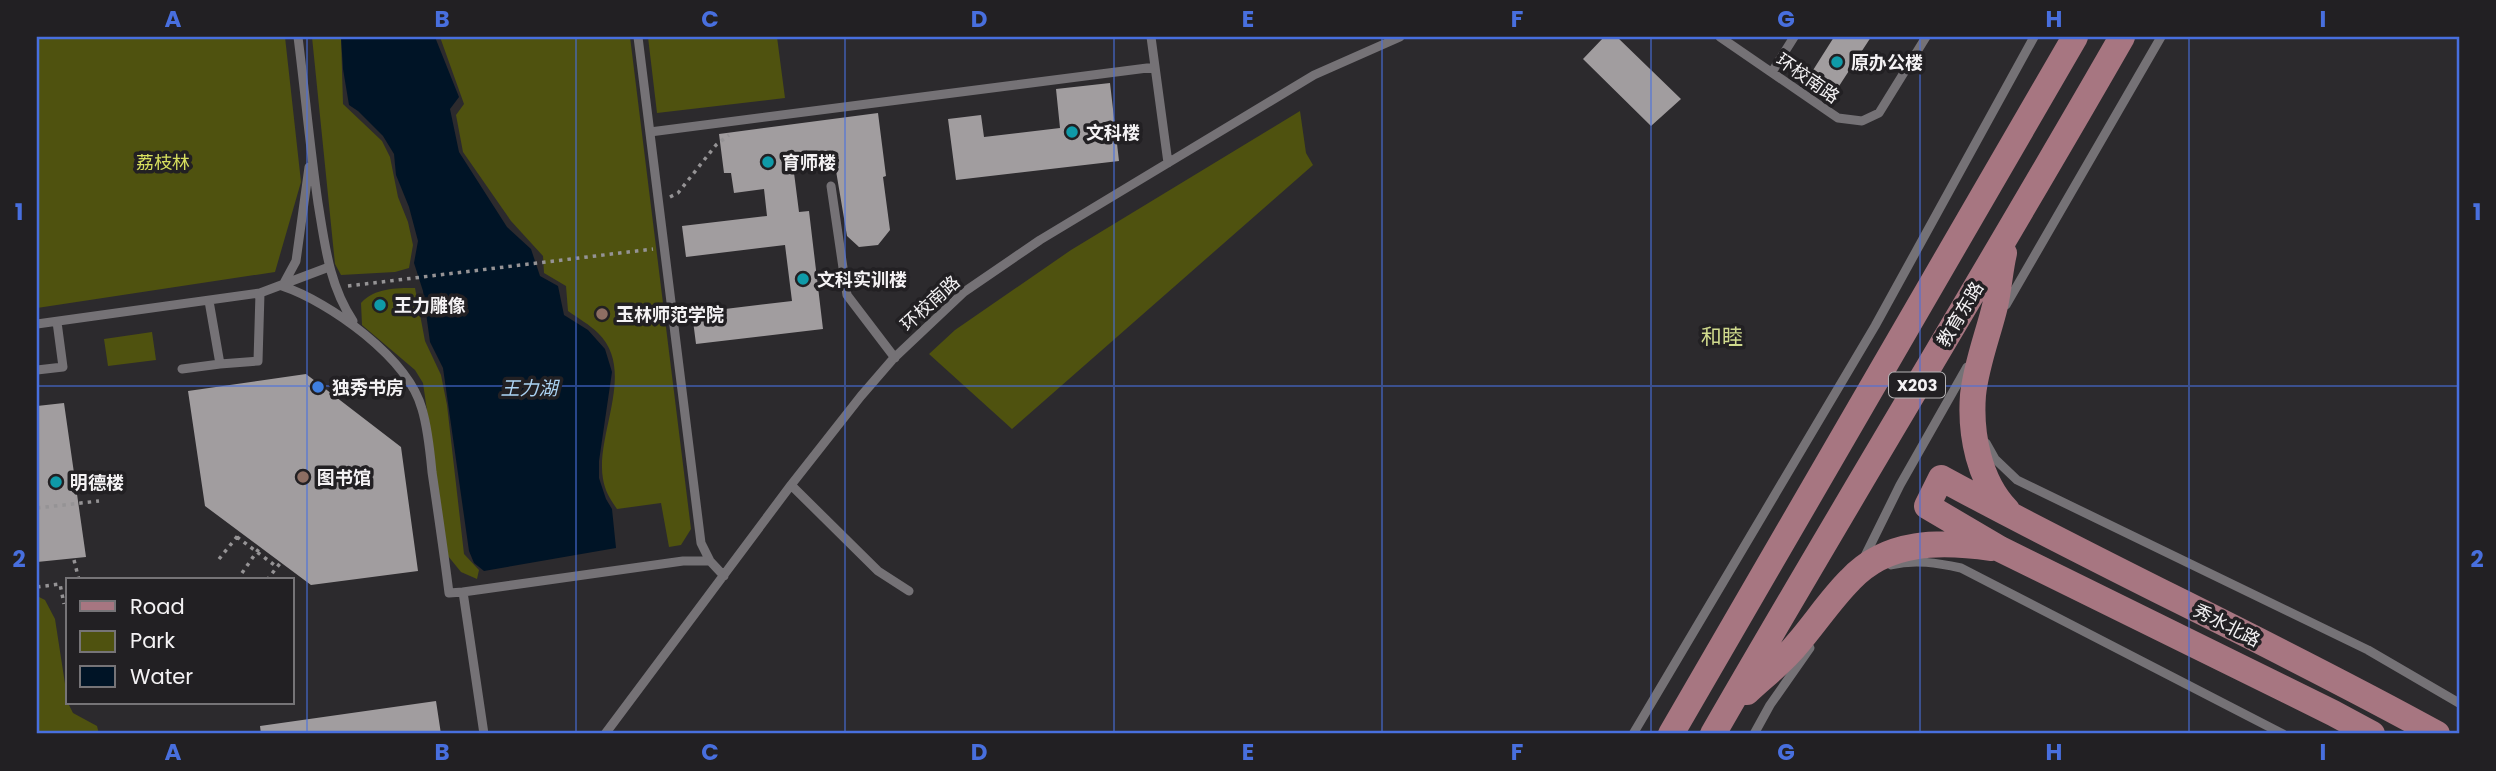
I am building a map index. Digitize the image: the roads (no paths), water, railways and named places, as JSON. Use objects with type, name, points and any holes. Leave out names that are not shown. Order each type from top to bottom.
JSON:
[{"type":"main road","name":"X203","points":[[1671,734],[2075,37]]},
{"type":"main road","name":"教育东路","points":[[1718,725],[2122,37]]},
{"type":"main road","points":[[2008,235],[1973,394],[1973,426],[1979,457],[1990,487],[2001,504],[2016,519]]},
{"type":"main road","name":"秀水北路","points":[[2372,734],[2321,706],[2000,549],[1927,506],[1941,478],[2016,519],[2348,685],[2437,734]]},
{"type":"main road","points":[[1718,725],[1796,646],[1857,574],[1874,559],[1898,549],[1932,543],[1968,544],[2000,549]]},
{"type":"lane","points":[[299,37],[311,155],[328,267],[335,288],[356,326]]},
{"type":"lane","points":[[638,37],[701,543],[710,561],[724,576]]},
{"type":"lane","points":[[1151,37],[1168,163]]},
{"type":"lane","name":"环校南路","points":[[605,734],[791,485],[895,358],[964,292],[1001,265],[1314,75],[1400,37]]},
{"type":"lane","name":"环校南路","points":[[1720,37],[1838,118],[1862,121],[1879,113],[1926,37]]},
{"type":"lane","points":[[1772,72],[1794,37]]},
{"type":"lane","points":[[1633,734],[1875,326],[2034,37]]},
{"type":"lane","points":[[1829,621],[1857,574],[1900,485],[2161,37]]},
{"type":"lane","points":[[650,132],[1155,67]]},
{"type":"lane","points":[[282,286],[296,261],[311,155]]},
{"type":"lane","points":[[831,186],[848,295],[895,358]]},
{"type":"lane","points":[[37,324],[260,293],[328,267]]},
{"type":"lane","points":[[282,286],[315,300],[356,326],[399,369],[416,394],[422,408],[449,593],[683,561],[710,561]]},
{"type":"lane","points":[[182,369],[258,361],[260,293]]},
{"type":"lane","points":[[2007,300],[1983,373],[1979,400],[1983,436],[1995,459],[2017,480],[2368,650],[2459,703]]},
{"type":"lane","points":[[209,301],[220,364]]},
{"type":"lane","points":[[37,370],[63,367],[57,322]]},
{"type":"lane","points":[[791,485],[878,570],[909,592]]},
{"type":"lane","points":[[1843,600],[1870,571],[1880,568],[1901,563],[1934,562],[1961,568],[2283,734]]},
{"type":"lane","points":[[463,592],[484,734]]},
{"type":"lane","points":[[1754,734],[1770,705],[1814,642]]},
{"type":"water","name":"王力湖","points":[[341,37],[435,37],[459,97],[450,109],[459,152],[507,227],[531,249],[540,276],[558,286],[564,315],[588,330],[605,349],[612,372],[599,478],[612,509],[616,548],[484,571],[474,563],[469,551],[443,368],[430,342],[423,291],[414,263],[418,241],[409,207],[396,175],[394,154],[383,136],[349,105]]},
{"type":"place","name":"原办公楼","points":[[1837,62]]},
{"type":"place","name":"文科楼","points":[[1072,132]]},
{"type":"place","name":"育师楼","points":[[768,162]]},
{"type":"place","name":"文科实训楼","points":[[803,279]]},
{"type":"place","name":"王力雕像","points":[[380,305]]},
{"type":"place","name":"玉林师范学院","points":[[602,314]]},
{"type":"place","name":"独秀书房","points":[[318,387]]},
{"type":"place","name":"图书馆","points":[[303,477]]},
{"type":"place","name":"明德楼","points":[[56,482]]},
{"type":"district","name":"和睦","points":[[1722,336]]},
{"type":"park label","name":"荔枝林","points":[[163,162]]}]
